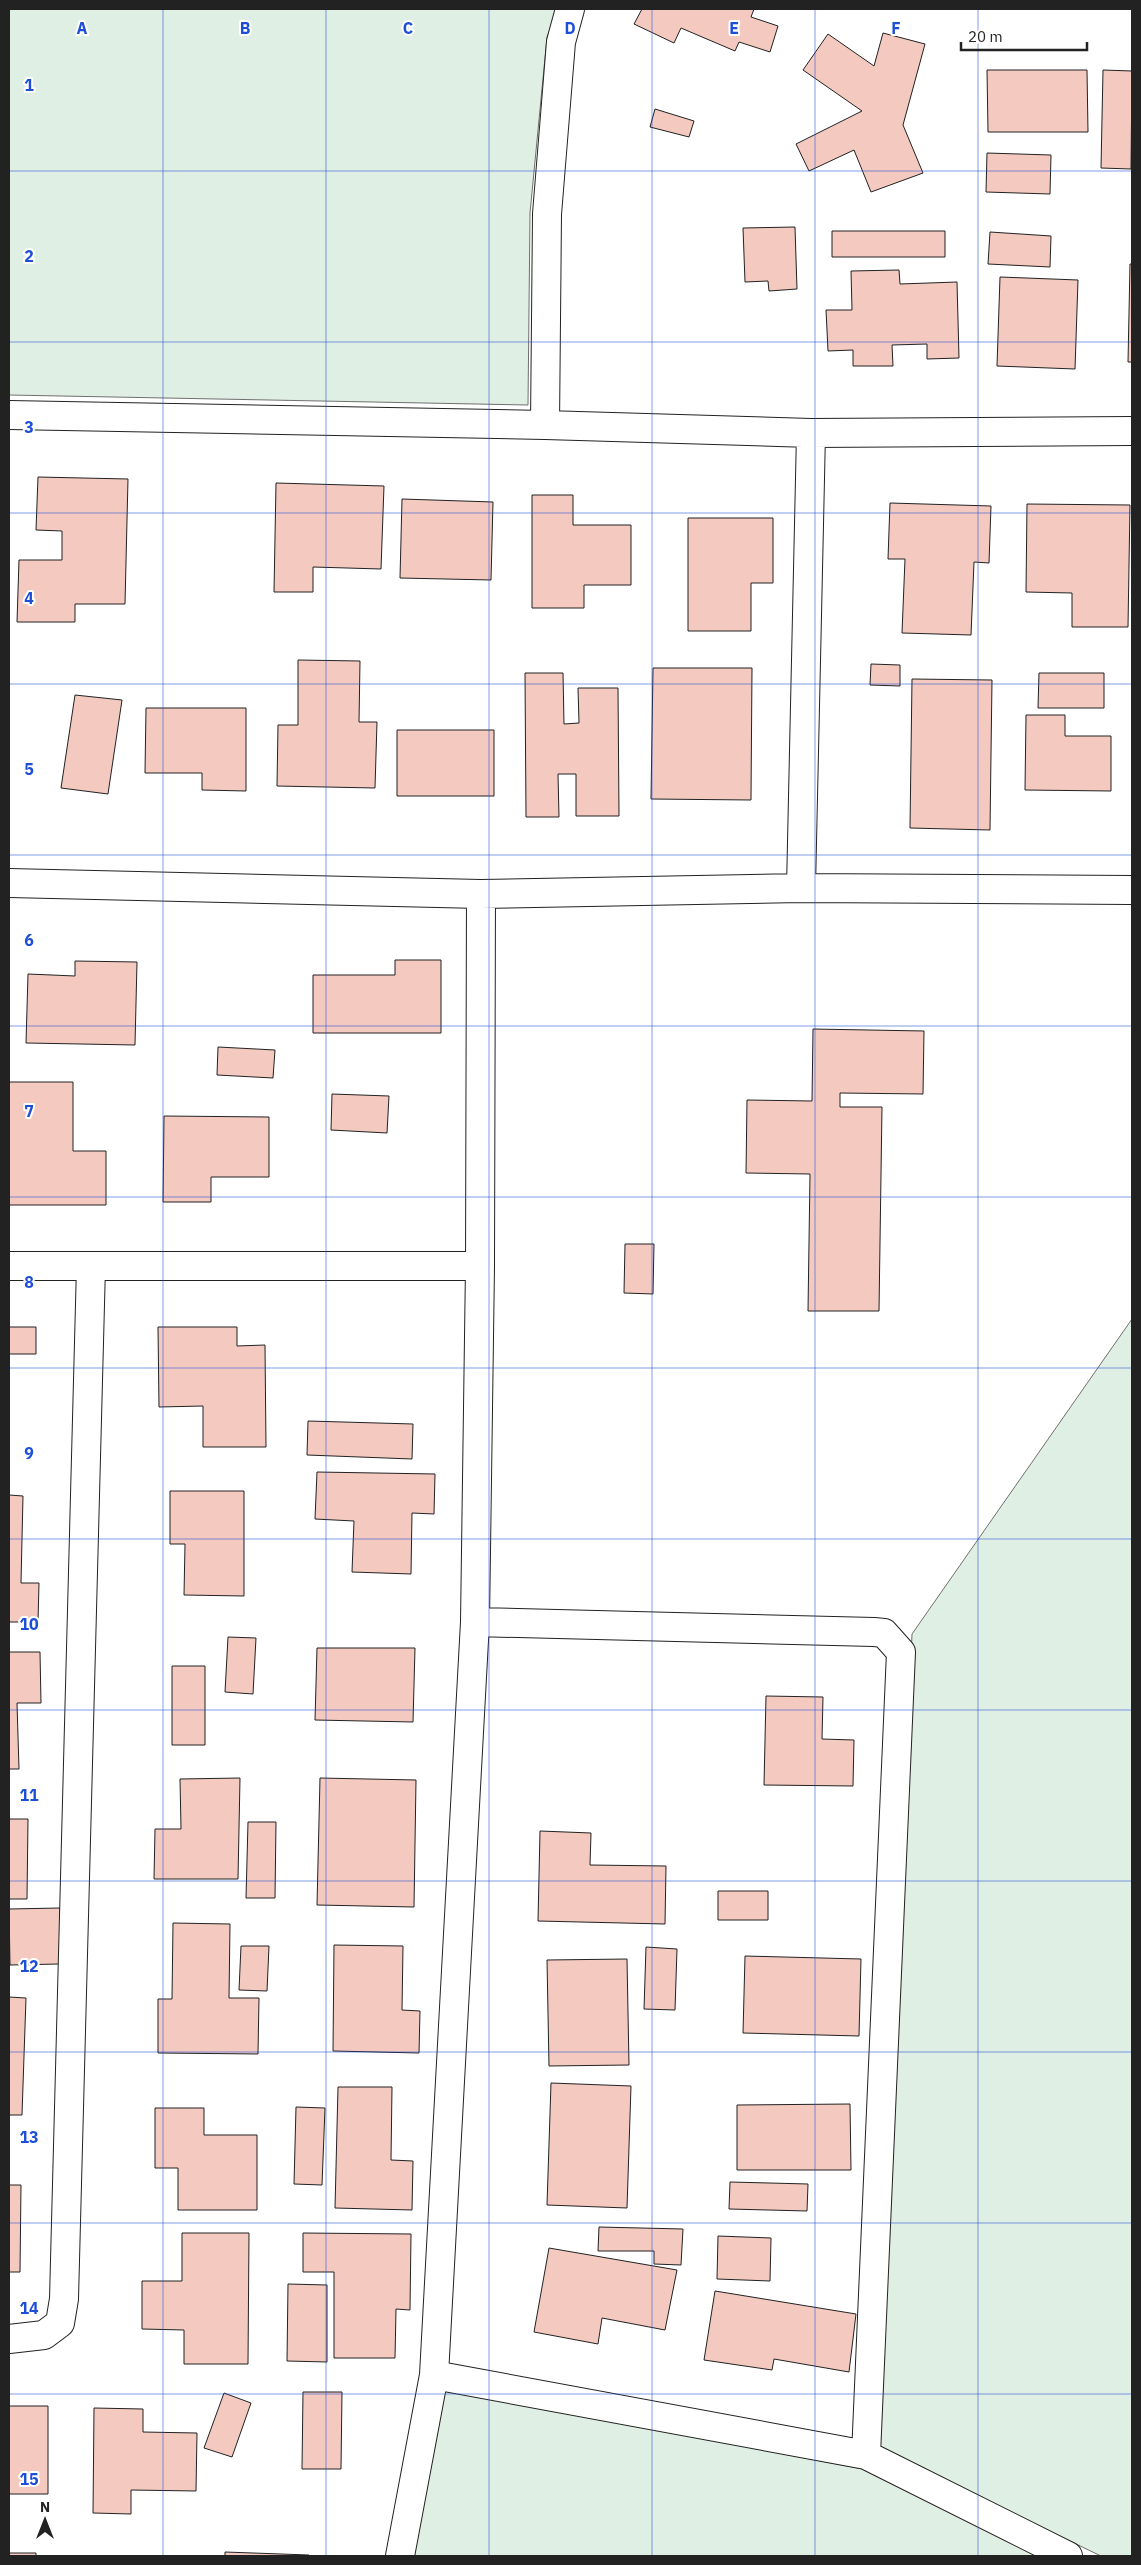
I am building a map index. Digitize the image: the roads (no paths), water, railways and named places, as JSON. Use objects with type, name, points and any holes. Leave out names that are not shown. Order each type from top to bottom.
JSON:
[{"type":"street","points":[[545,425],[548,214],[561,42],[570,9]]},
{"type":"street","points":[[9,415],[545,425],[811,433],[1132,430]]},
{"type":"street","points":[[801,888],[811,433]]},
{"type":"street","points":[[9,883],[481,894],[801,888],[1132,890]]},
{"type":"street","points":[[400,2556],[434,2375],[475,1622],[480,1266],[481,894]]},
{"type":"street","points":[[9,1266],[480,1266]]},
{"type":"street","points":[[9,2339],[44,2335],[60,2323],[64,2299],[91,1266]]},
{"type":"street","points":[[475,1622],[874,1632],[884,1633],[901,1652],[866,2455]]},
{"type":"street","points":[[434,2375],[866,2455],[1068,2556]]}]
